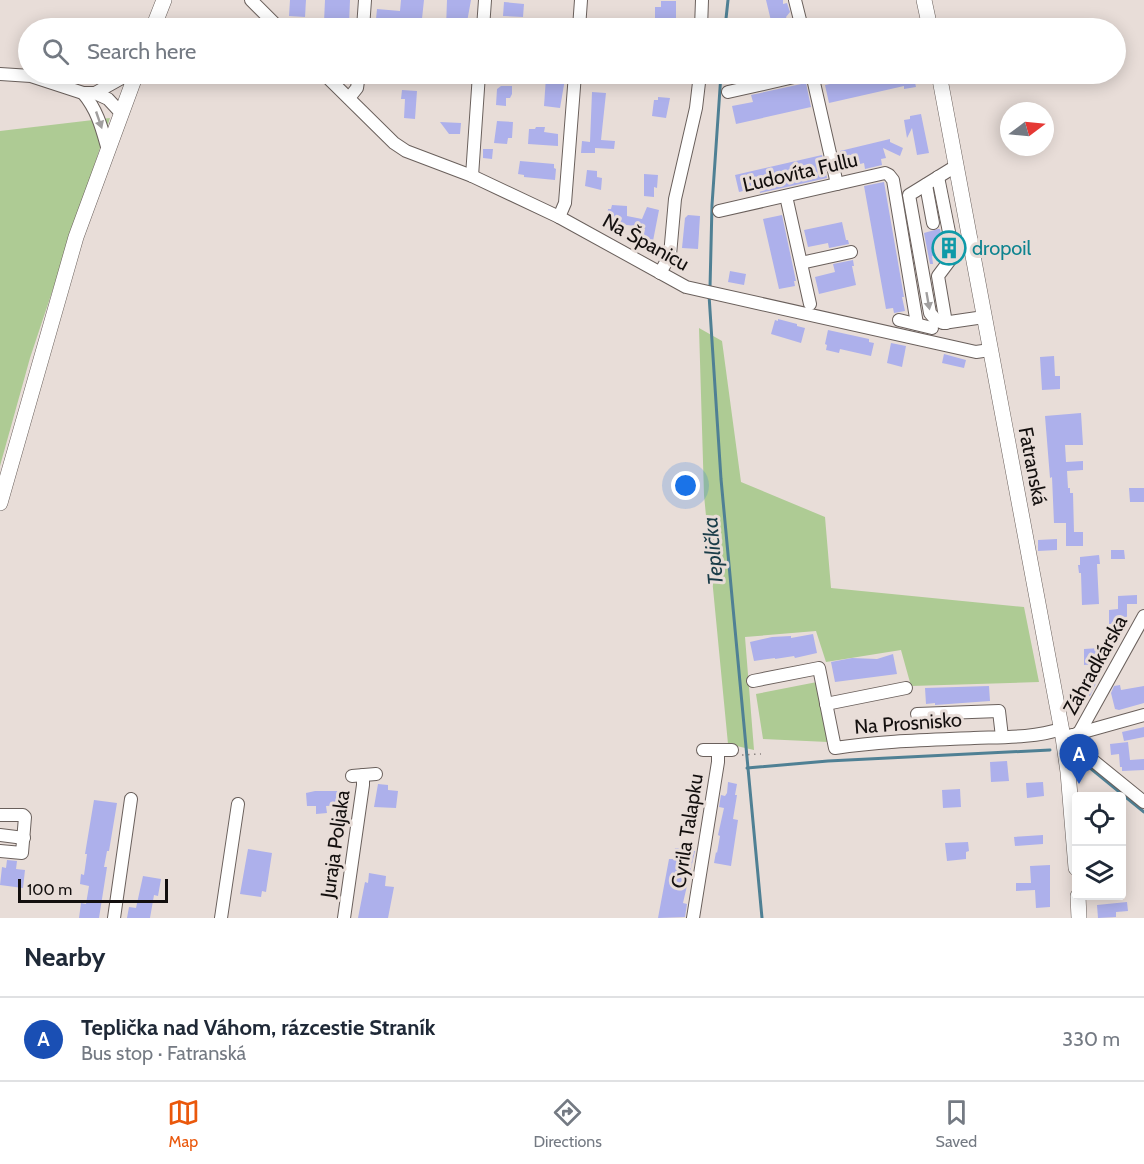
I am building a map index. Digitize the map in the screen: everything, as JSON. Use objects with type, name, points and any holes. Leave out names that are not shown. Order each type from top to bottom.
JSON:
[{"type":"main road","points":[[157,18],[164,0]]},
{"type":"main road","points":[[924,0],[928,18]]},
{"type":"main road","points":[[0,503],[76,237],[132,84]]},
{"type":"main road","name":"Fatranská","points":[[941,84],[990,350],[1069,733],[1068,772],[1075,846]]},
{"type":"main road","points":[[1078,900],[1079,918]]},
{"type":"street","points":[[251,0],[269,18]]},
{"type":"street","points":[[364,18],[365,0]]},
{"type":"street","points":[[484,18],[485,0]]},
{"type":"street","points":[[580,18],[581,0]]},
{"type":"street","points":[[701,18],[702,0]]},
{"type":"street","points":[[795,0],[799,18]]},
{"type":"street","points":[[0,74],[18,75]]},
{"type":"street","points":[[58,84],[108,99],[121,113]]},
{"type":"street","points":[[89,93],[108,84]]},
{"type":"street","name":"Na Španicu","points":[[334,84],[394,143],[406,151],[472,176],[559,217],[686,287],[976,352],[990,350]]},
{"type":"street","points":[[349,98],[358,84]]},
{"type":"street","points":[[472,176],[479,84]]},
{"type":"street","points":[[559,217],[565,203],[574,84]]},
{"type":"street","points":[[660,273],[670,255],[675,200],[696,108],[698,84]]},
{"type":"street","points":[[728,92],[764,84]]},
{"type":"street","points":[[812,84],[837,184]]},
{"type":"street","points":[[89,93],[108,150]]},
{"type":"street","points":[[923,225],[909,195],[956,166]]},
{"type":"street","name":"Ľudovíta Fullu","points":[[719,211],[885,173],[889,175],[893,180],[917,324]]},
{"type":"street","points":[[938,177],[950,237]]},
{"type":"street","points":[[921,188],[924,278],[930,313],[936,320],[946,323],[984,317]]},
{"type":"street","points":[[786,196],[810,304]]},
{"type":"street","points":[[923,225],[946,221]]},
{"type":"street","points":[[801,263],[851,252]]},
{"type":"street","points":[[924,278],[938,276],[953,256],[952,252]]},
{"type":"street","points":[[938,276],[946,323]]},
{"type":"street","points":[[899,320],[932,328]]},
{"type":"street","name":"Záhradkárska","points":[[1069,733],[1144,615]]},
{"type":"street","name":"Na Prosnisko","points":[[753,681],[819,668],[835,748],[874,742],[1002,737],[1051,732],[1069,733],[1144,715]]},
{"type":"street","points":[[826,704],[906,688]]},
{"type":"street","points":[[917,714],[999,711],[1002,737]]},
{"type":"street","points":[[1069,733],[1080,750],[1144,802]]},
{"type":"street","points":[[703,750],[736,752]]},
{"type":"street","name":"Cyrila Talapku","points":[[693,918],[718,750]]},
{"type":"street","name":"Juraja Poljaka","points":[[344,918],[364,775]]},
{"type":"street","points":[[114,918],[132,799]]},
{"type":"street","points":[[221,918],[238,804]]},
{"type":"street","points":[[1,825],[24,834]]},
{"type":"street","points":[[0,843],[24,834]]},
{"type":"street","points":[[0,851],[22,853],[24,834]]},
{"type":"path","points":[[736,752],[761,754]]},
{"type":"green space","points":[[110,118],[30,358],[0,466],[0,131]]},
{"type":"green space","points":[[699,328],[722,341],[741,482],[825,517],[831,588],[1024,607],[1039,682],[911,686],[901,650],[826,662],[816,631],[745,637],[754,750],[728,744],[704,495]]},
{"type":"green space","points":[[817,682],[828,742],[763,739],[756,694]]},
{"type":"building","points":[[290,0],[306,0],[305,17],[289,16]]},
{"type":"building","points":[[325,0],[350,0],[349,18],[324,18]]},
{"type":"building","points":[[401,0],[424,0],[422,18],[376,18],[377,9],[400,11]]},
{"type":"building","points":[[447,0],[471,0],[468,18],[446,18]]},
{"type":"building","points":[[766,0],[783,0],[783,4],[787,3],[790,12],[786,18],[770,18]]},
{"type":"building","points":[[661,1],[676,1],[676,18],[655,18],[655,7],[661,7]]},
{"type":"building","points":[[504,2],[524,4],[523,17],[503,16]]},
{"type":"building","points":[[546,84],[564,84],[560,108],[544,106]]},
{"type":"building","points":[[806,84],[811,107],[736,124],[732,106],[753,102],[751,95]]},
{"type":"building","points":[[915,84],[916,87],[904,89],[904,86],[829,103],[825,85]]},
{"type":"building","points":[[501,86],[512,86],[510,98],[506,98],[506,106],[496,105],[497,89]]},
{"type":"building","points":[[402,90],[417,91],[415,119],[404,118],[405,99],[401,99]]},
{"type":"building","points":[[592,92],[606,93],[601,140],[615,141],[614,149],[595,148],[595,153],[581,153],[582,141],[590,142]]},
{"type":"building","points":[[658,97],[670,98],[666,118],[652,116],[654,100],[658,100]]},
{"type":"building","points":[[921,114],[929,153],[917,155],[912,128],[907,138],[904,120]]},
{"type":"building","points":[[497,121],[513,122],[512,138],[508,138],[507,144],[494,143]]},
{"type":"building","points":[[440,122],[461,123],[460,134],[449,134]]},
{"type":"building","points":[[545,127],[544,132],[558,134],[558,146],[528,144],[529,129]]},
{"type":"building","points":[[890,139],[890,142],[903,148],[900,156],[883,148],[886,158],[881,159],[882,165],[865,169],[864,163],[844,168],[840,151]]},
{"type":"building","points":[[483,149],[493,149],[492,159],[483,158]]},
{"type":"building","points":[[822,155],[827,178],[760,193],[759,187],[739,192],[735,175]]},
{"type":"building","points":[[520,161],[554,164],[555,180],[524,177],[518,174]]},
{"type":"building","points":[[587,170],[597,171],[597,177],[602,178],[601,190],[585,186]]},
{"type":"building","points":[[644,174],[658,175],[654,197],[644,196]]},
{"type":"building","points":[[884,182],[904,297],[902,297],[905,311],[894,313],[893,308],[886,309],[864,186]]},
{"type":"building","points":[[612,205],[627,206],[627,216],[642,219],[647,207],[659,210],[653,241],[643,239],[645,229],[607,220],[608,209],[611,209]]},
{"type":"building","points":[[688,215],[700,216],[698,249],[682,248],[685,218]]},
{"type":"building","points":[[782,215],[796,281],[794,281],[795,286],[779,289],[763,219]]},
{"type":"building","points":[[842,222],[849,244],[829,248],[828,243],[808,247],[804,230]]},
{"type":"building","points":[[940,229],[943,242],[948,245],[944,253],[932,256],[933,264],[930,264],[924,233]]},
{"type":"building","points":[[853,260],[856,285],[819,294],[815,277],[835,272],[833,264]]},
{"type":"building","points":[[730,271],[746,274],[744,285],[728,282]]},
{"type":"building","points":[[778,319],[805,328],[801,343],[771,334],[775,320],[778,321]]},
{"type":"building","points":[[828,330],[869,339],[869,342],[874,343],[871,356],[840,349],[839,353],[826,350]]},
{"type":"building","points":[[891,343],[906,346],[902,367],[887,363]]},
{"type":"building","points":[[944,354],[966,360],[964,368],[942,363]]},
{"type":"building","points":[[1054,356],[1055,376],[1060,376],[1060,389],[1042,390],[1040,357]]},
{"type":"building","points":[[1081,413],[1083,445],[1065,445],[1066,462],[1083,461],[1083,470],[1067,471],[1068,488],[1070,488],[1070,493],[1073,493],[1074,532],[1083,532],[1083,546],[1066,546],[1066,523],[1054,523],[1052,477],[1050,478],[1045,416]]},
{"type":"building","points":[[1129,488],[1144,488],[1144,502],[1130,502]]},
{"type":"building","points":[[1057,539],[1057,550],[1038,551],[1038,540]]},
{"type":"building","points":[[1111,550],[1124,550],[1125,559],[1111,559]]},
{"type":"building","points":[[1099,555],[1100,564],[1097,564],[1099,604],[1082,605],[1081,573],[1079,573],[1078,565],[1080,565],[1080,557]]},
{"type":"building","points":[[1137,595],[1137,604],[1127,604],[1127,624],[1109,624],[1109,610],[1118,609],[1118,596]]},
{"type":"building","points":[[813,634],[817,653],[795,658],[794,656],[754,661],[750,642],[772,637],[791,636],[791,638]]},
{"type":"building","points":[[1112,647],[1112,655],[1100,655],[1100,664],[1084,665],[1084,649]]},
{"type":"building","points":[[893,654],[897,674],[835,682],[831,662],[852,658],[877,659]]},
{"type":"building","points":[[1085,673],[1098,679],[1090,696],[1077,689]]},
{"type":"building","points":[[1120,685],[1121,690],[1144,686],[1144,703],[1115,709],[1111,693],[1114,686]]},
{"type":"building","points":[[989,686],[990,701],[926,704],[925,688]]},
{"type":"building","points":[[1144,727],[1144,737],[1124,741],[1122,732]]},
{"type":"building","points":[[1128,742],[1130,760],[1144,759],[1144,770],[1122,771],[1119,754],[1111,755],[1110,744]]},
{"type":"building","points":[[1007,761],[1009,781],[991,782],[990,762]]},
{"type":"building","points":[[728,782],[737,784],[733,819],[738,820],[731,866],[714,863],[724,808],[719,807],[721,795],[725,796],[727,793]]},
{"type":"building","points":[[1043,782],[1044,796],[1027,798],[1026,783]]},
{"type":"building","points":[[378,784],[388,785],[388,790],[398,791],[396,808],[374,807]]},
{"type":"building","points":[[960,789],[961,807],[943,808],[942,790]]},
{"type":"building","points":[[345,791],[345,805],[326,806],[327,813],[316,814],[316,806],[307,806],[306,793]]},
{"type":"building","points":[[94,800],[117,803],[104,867],[107,867],[99,918],[79,918],[81,903],[86,904],[89,886],[80,884],[81,874],[84,875]]},
{"type":"building","points":[[1043,835],[1043,844],[1015,846],[1014,837]]},
{"type":"building","points":[[968,842],[969,851],[966,852],[966,859],[947,861],[945,843]]},
{"type":"building","points":[[675,848],[695,851],[683,903],[687,904],[685,917],[658,918],[669,859],[674,859]]},
{"type":"building","points":[[248,849],[272,853],[266,892],[262,891],[261,897],[240,894]]},
{"type":"building","points":[[7,860],[17,861],[16,869],[25,870],[23,888],[0,885],[2,867],[6,868]]},
{"type":"building","points":[[1050,865],[1050,907],[1036,908],[1035,890],[1016,891],[1016,883],[1031,883],[1030,866]]},
{"type":"building","points":[[369,873],[386,876],[385,886],[394,887],[388,918],[358,918]]},
{"type":"building","points":[[143,876],[161,879],[158,896],[154,895],[150,918],[127,918],[129,907],[136,908]]},
{"type":"building","points":[[1127,902],[1128,911],[1116,912],[1116,917],[1098,918],[1097,905]]},
{"type":"waterway","name":"Teplička","points":[[726,18],[728,0]]},
{"type":"waterway","name":"Teplička","points":[[710,288],[712,205],[720,84]]},
{"type":"waterway","name":"Teplička","points":[[709,295],[721,479],[762,918]]},
{"type":"waterway","points":[[747,768],[828,761],[1050,750]]},
{"type":"waterway","points":[[1079,759],[1144,812]]},
{"type":"place","name":"dropoil","points":[[949,248]]},
{"type":"place","name":"Teplička nad Váhom, rázcestie Straník","points":[[1079,784]]}]
